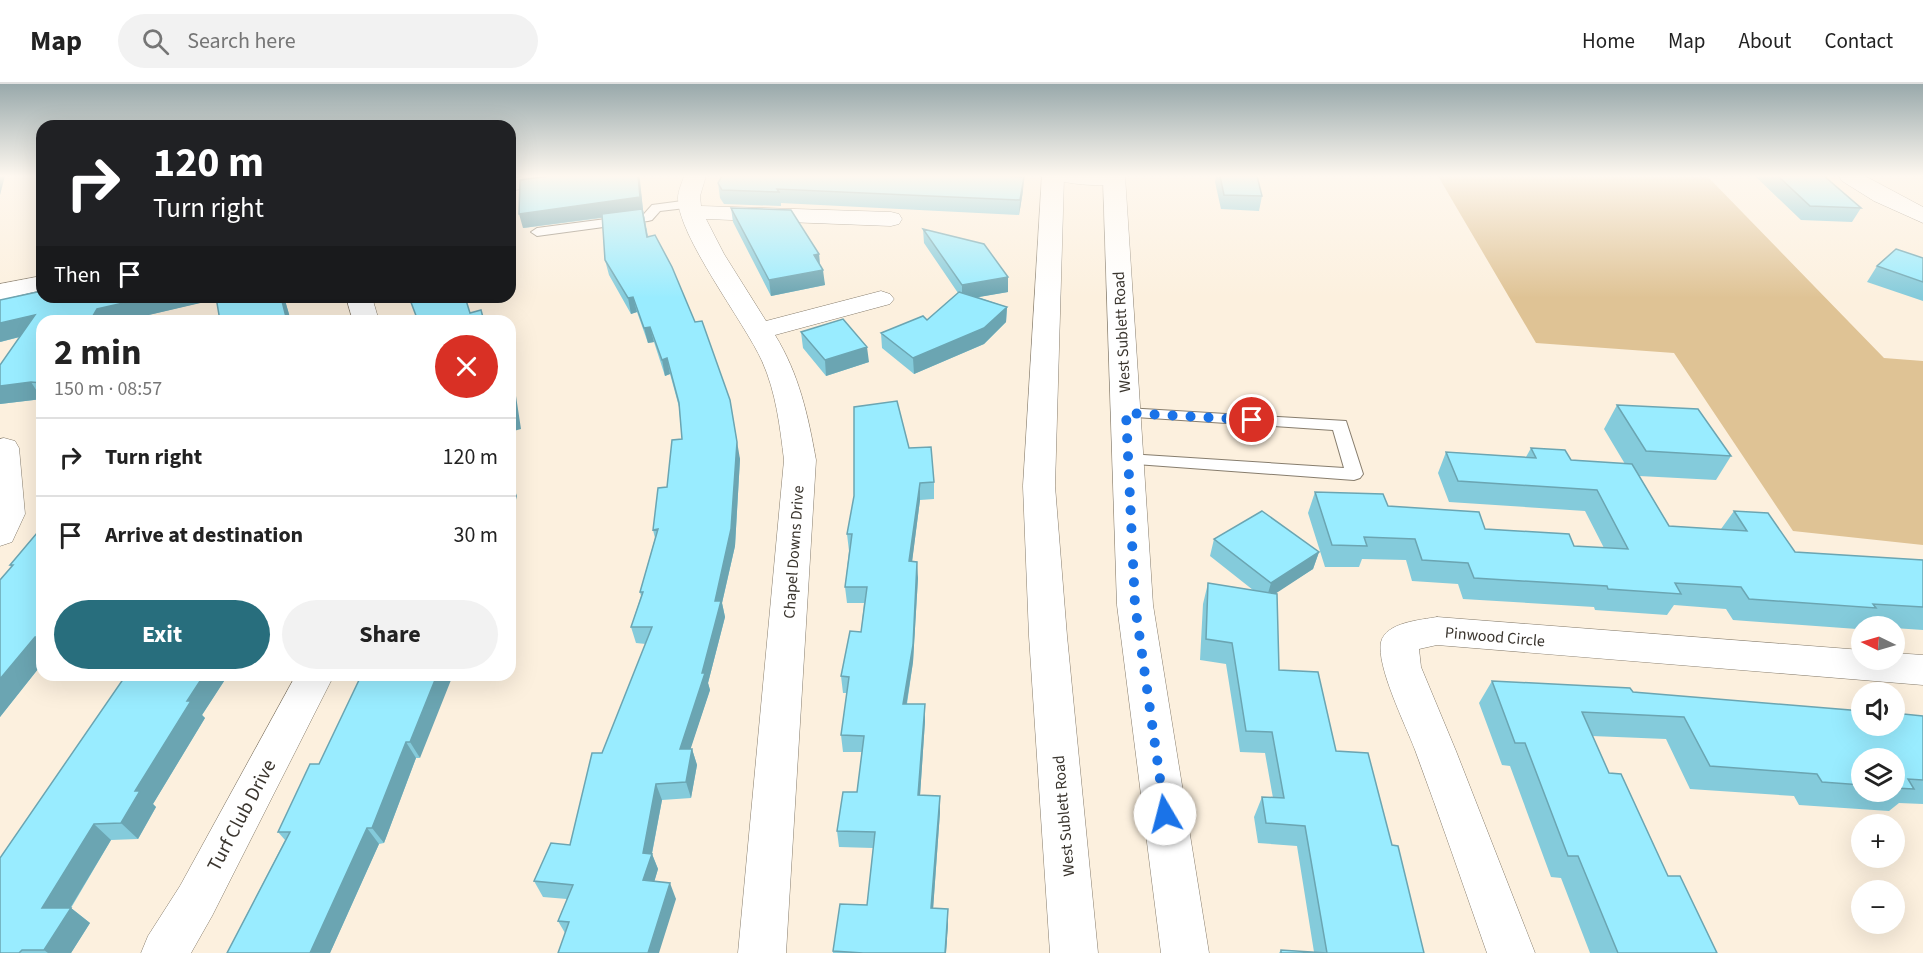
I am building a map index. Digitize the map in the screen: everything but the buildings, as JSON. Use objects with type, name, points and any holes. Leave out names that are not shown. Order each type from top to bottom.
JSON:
[{"type":"street","name":"Chapel Downs Drive","points":[[696,217],[699,230],[777,363],[794,423],[800,460],[762,953]]},
{"type":"street","points":[[869,217],[891,219]]},
{"type":"street","name":"West Sublett Road","points":[[1051,217],[1039,486],[1048,636],[1074,953]]},
{"type":"street","name":"West Sublett Road","points":[[1116,217],[1135,605],[1185,953]]},
{"type":"street","points":[[0,292],[36,281]]},
{"type":"street","points":[[760,331],[881,299]]},
{"type":"street","points":[[0,534],[9,514],[4,448]]},
{"type":"street","name":"Pinwood Circle","points":[[1511,953],[1436,751],[1402,667],[1400,642],[1412,636],[1437,631],[1923,670]]},
{"type":"street","name":"Turf Club Drive","points":[[165,953],[196,901],[312,681]]},
{"type":"lane","points":[[537,232],[644,217]]},
{"type":"lane","points":[[1126,413],[1340,425],[1354,474],[1128,459]]},
{"type":"shaded area","points":[[1462,217],[1746,217],[1884,358],[1923,361],[1923,545],[1793,531],[1674,353],[1536,343]]},
{"type":"route","points":[[1165,814],[1135,605],[1126,413],[1252,420]]}]
